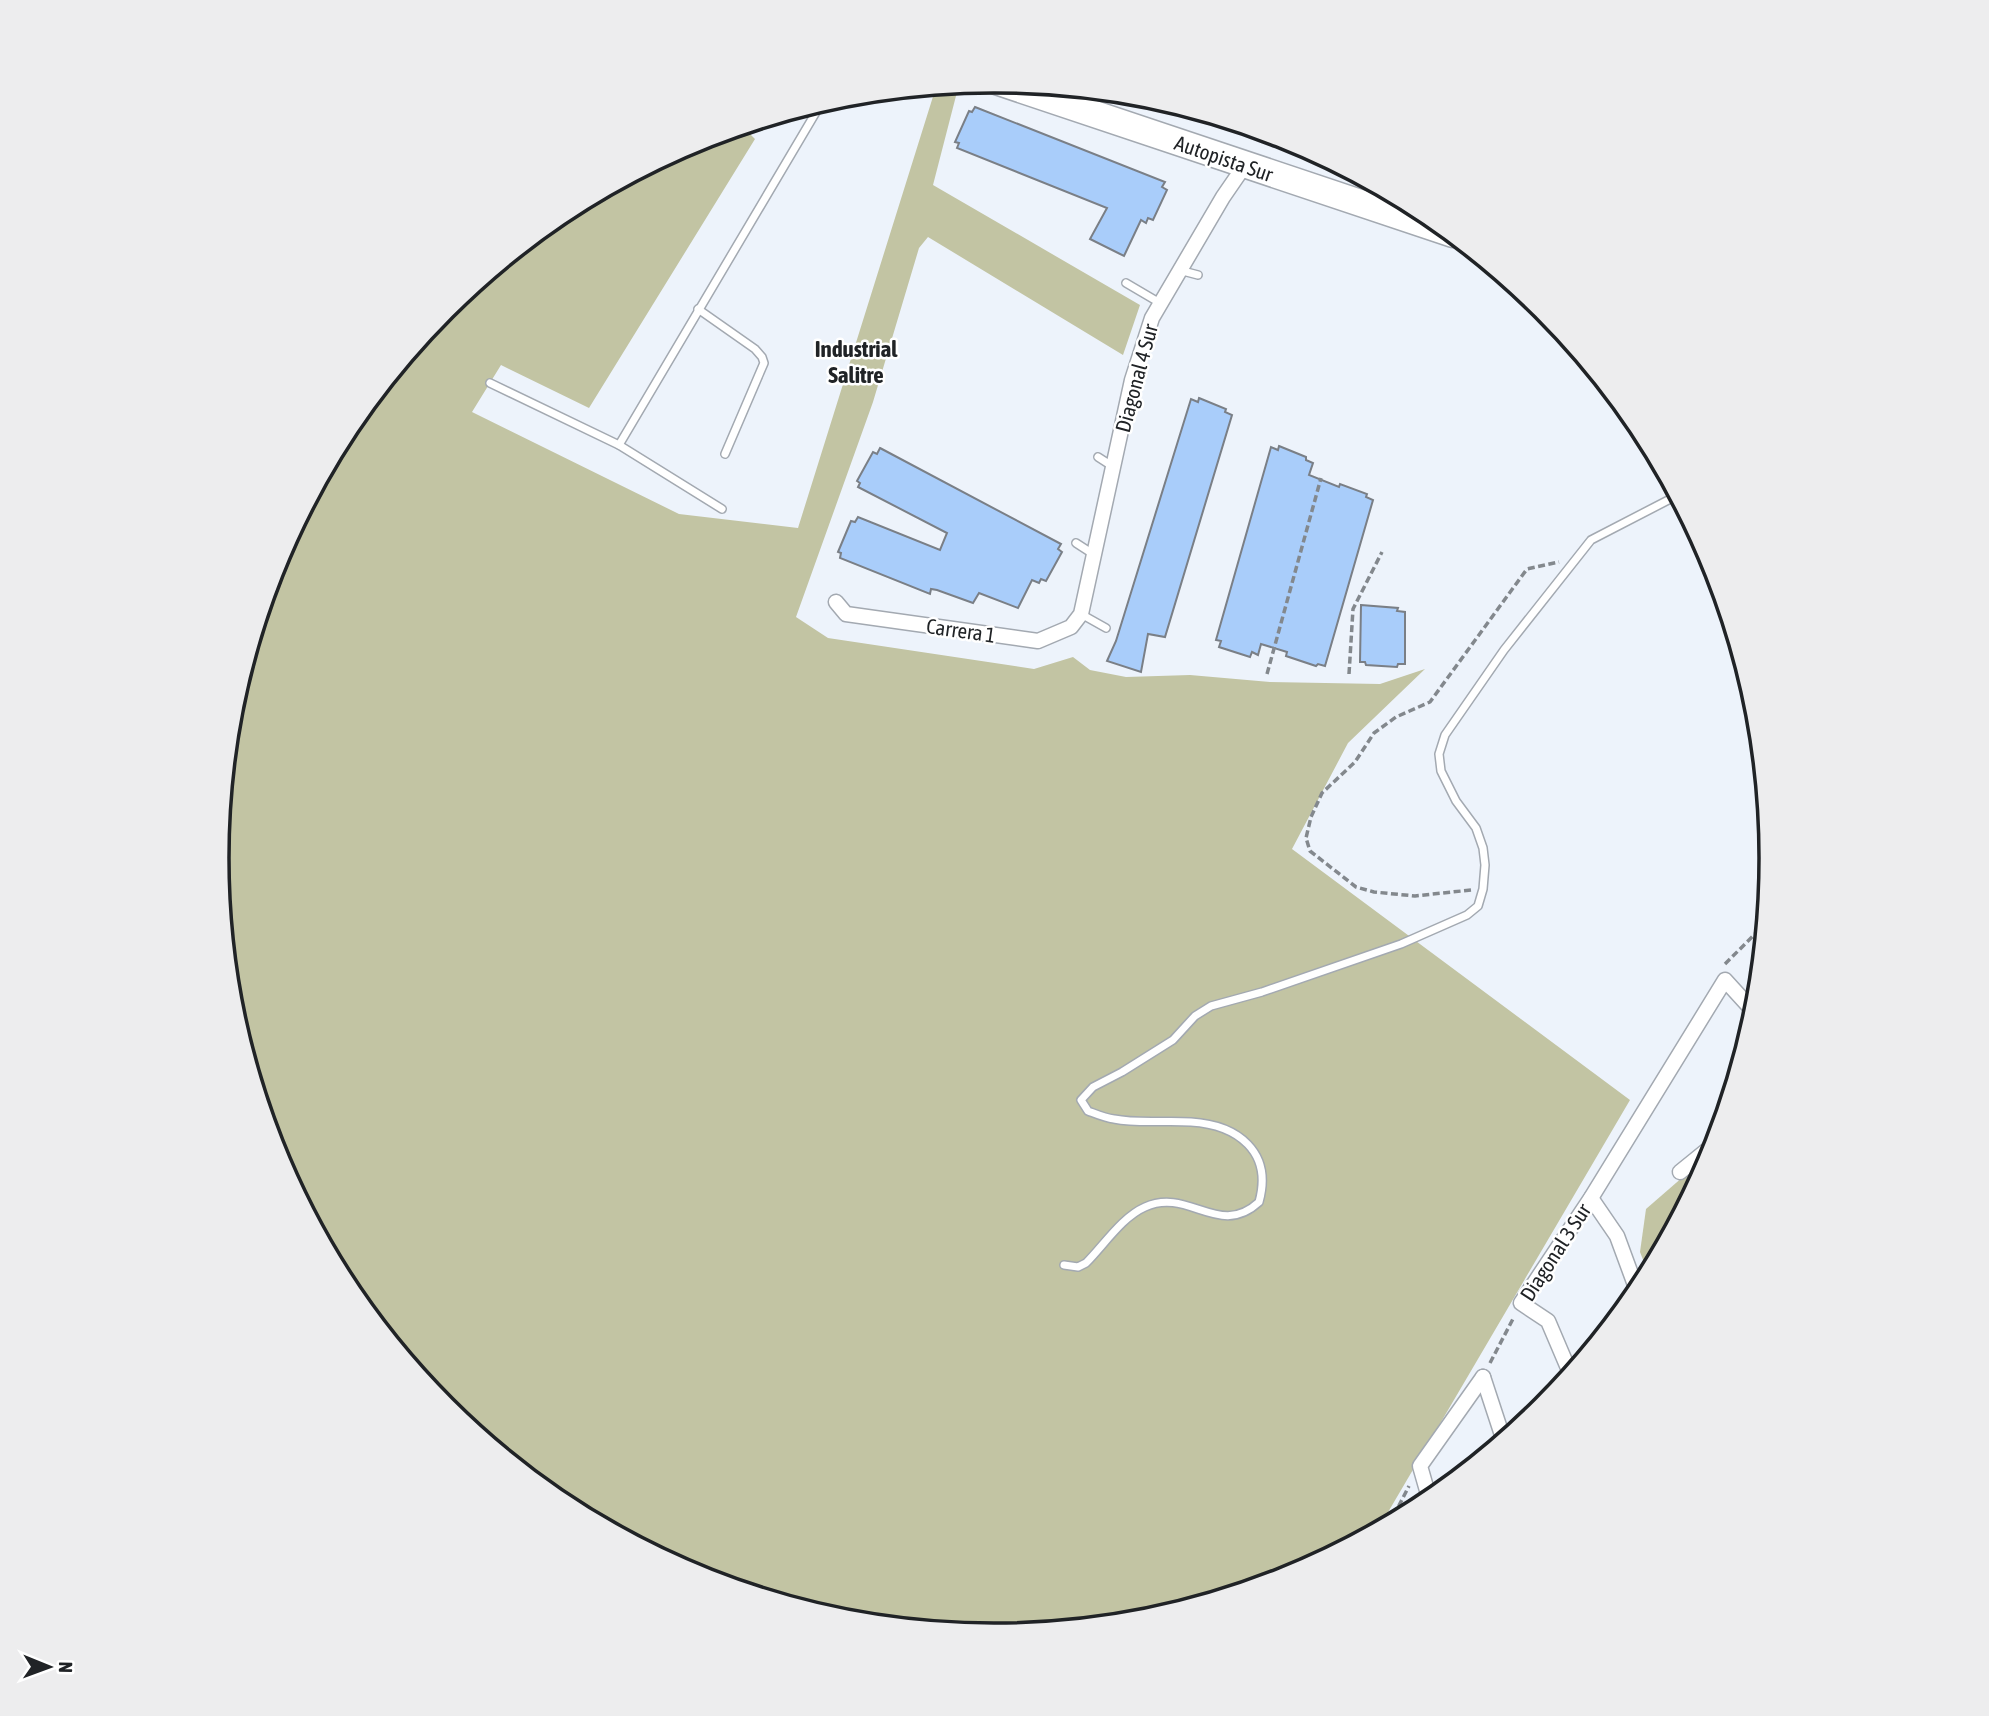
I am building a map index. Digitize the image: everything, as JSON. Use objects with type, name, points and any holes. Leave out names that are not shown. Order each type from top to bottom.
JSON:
[{"type":"highway","name":"Autopista Sur","points":[[1034,94],[1423,224]]},
{"type":"street","name":"Diagonal 4 Sur","points":[[1081,614],[1132,380],[1152,318],[1245,165]]},
{"type":"street","name":"Carrera 1","points":[[836,602],[846,614],[1038,641],[1071,627],[1081,614]]},
{"type":"street","points":[[1726,980],[1746,1002]]},
{"type":"street","name":"Diagonal 3 Sur","points":[[1521,1303],[1591,1198],[1726,980]]},
{"type":"street","points":[[1680,1172],[1698,1157]]},
{"type":"street","points":[[1591,1198],[1617,1236],[1633,1280]]},
{"type":"street","points":[[1521,1303],[1548,1321],[1567,1366]]},
{"type":"street","points":[[1482,1377],[1501,1431]]},
{"type":"street","points":[[1427,1489],[1420,1466],[1482,1377]]},
{"type":"lane","points":[[619,446],[815,114]]},
{"type":"lane","points":[[1179,270],[1198,275]]},
{"type":"lane","points":[[1126,283],[1160,303]]},
{"type":"lane","points":[[698,309],[755,349],[764,363],[725,454]]},
{"type":"lane","points":[[490,383],[619,446],[722,509]]},
{"type":"lane","points":[[1098,457],[1113,467]]},
{"type":"lane","points":[[1064,1265],[1078,1267],[1086,1263],[1132,1215],[1144,1207],[1173,1201],[1223,1216],[1238,1216],[1259,1202],[1263,1175],[1258,1156],[1239,1136],[1209,1124],[1114,1119],[1087,1111],[1081,1100],[1087,1091],[1173,1040],[1195,1016],[1211,1006],[1262,992],[1401,944],[1466,915],[1478,906],[1485,866],[1483,848],[1476,828],[1456,801],[1441,771],[1438,754],[1444,735],[1504,650],[1591,540],[1670,499]]},
{"type":"lane","points":[[1076,543],[1093,554]]},
{"type":"lane","points":[[1081,614],[1106,628]]},
{"type":"path","points":[[1266,674],[1321,478]]},
{"type":"path","points":[[1349,674],[1353,609],[1382,552]]},
{"type":"path","points":[[1483,889],[1415,896],[1374,892],[1356,887],[1310,851],[1306,838],[1311,817],[1322,793],[1354,762],[1374,733],[1396,717],[1430,702],[1527,569],[1576,557]]},
{"type":"path","points":[[1726,980],[1724,965],[1755,934]]},
{"type":"path","name":"Diagonal 3 Sur","points":[[1482,1377],[1521,1303]]},
{"type":"path","points":[[1398,1508],[1420,1466]]},
{"type":"green space","points":[[957,94],[933,185],[1140,305],[1123,355],[928,237],[919,248],[873,402],[796,617],[828,638],[1034,669],[1073,657],[1090,670],[1126,677],[1190,675],[1270,682],[1380,684],[1425,669],[1348,743],[1292,849],[1630,1100],[1386,1515],[1377,1521],[1287,1565],[1240,1583],[1144,1609],[1094,1617],[1045,1622],[944,1622],[845,1609],[796,1597],[749,1583],[656,1544],[612,1521],[529,1465],[453,1399],[419,1363],[387,1324],[332,1241],[288,1151],[255,1056],[236,958],[229,858],[236,758],[255,660],[270,612],[308,520],[358,433],[419,353],[453,317],[529,251],[612,195],[702,151],[749,133],[755,139],[589,408],[501,365],[472,412],[679,514],[798,528],[933,95]]},
{"type":"green space","points":[[1694,1168],[1644,1262],[1640,1252],[1646,1209]]},
{"type":"building","points":[[975,107],[1165,182],[1162,187],[1167,190],[1153,220],[1148,218],[1146,223],[1141,220],[1124,256],[1090,239],[1107,208],[957,148],[959,143],[955,142],[969,111],[972,112]]},
{"type":"building","points":[[1199,398],[1226,409],[1225,412],[1232,415],[1165,637],[1148,634],[1141,672],[1107,661],[1116,641],[1191,399],[1198,402]]},
{"type":"building","points":[[1279,446],[1306,457],[1306,460],[1313,463],[1309,475],[1367,494],[1366,497],[1373,500],[1325,666],[1316,666],[1286,656],[1287,652],[1261,644],[1258,655],[1252,652],[1250,657],[1219,647],[1221,641],[1216,640],[1271,447],[1278,450]]},
{"type":"building","points":[[880,448],[1061,544],[1058,549],[1062,552],[1046,581],[1041,579],[1039,583],[1032,580],[1018,608],[979,593],[973,603],[937,590],[931,589],[930,594],[840,558],[841,553],[838,552],[851,521],[855,522],[858,517],[940,550],[947,533],[858,487],[860,483],[857,481],[873,452],[877,454]]},
{"type":"building","points":[[1361,605],[1398,608],[1397,611],[1405,612],[1405,664],[1398,664],[1397,667],[1366,665],[1365,662],[1360,662]]},
{"type":"district","name":"Industrial Salitre","points":[[856,362]]}]
